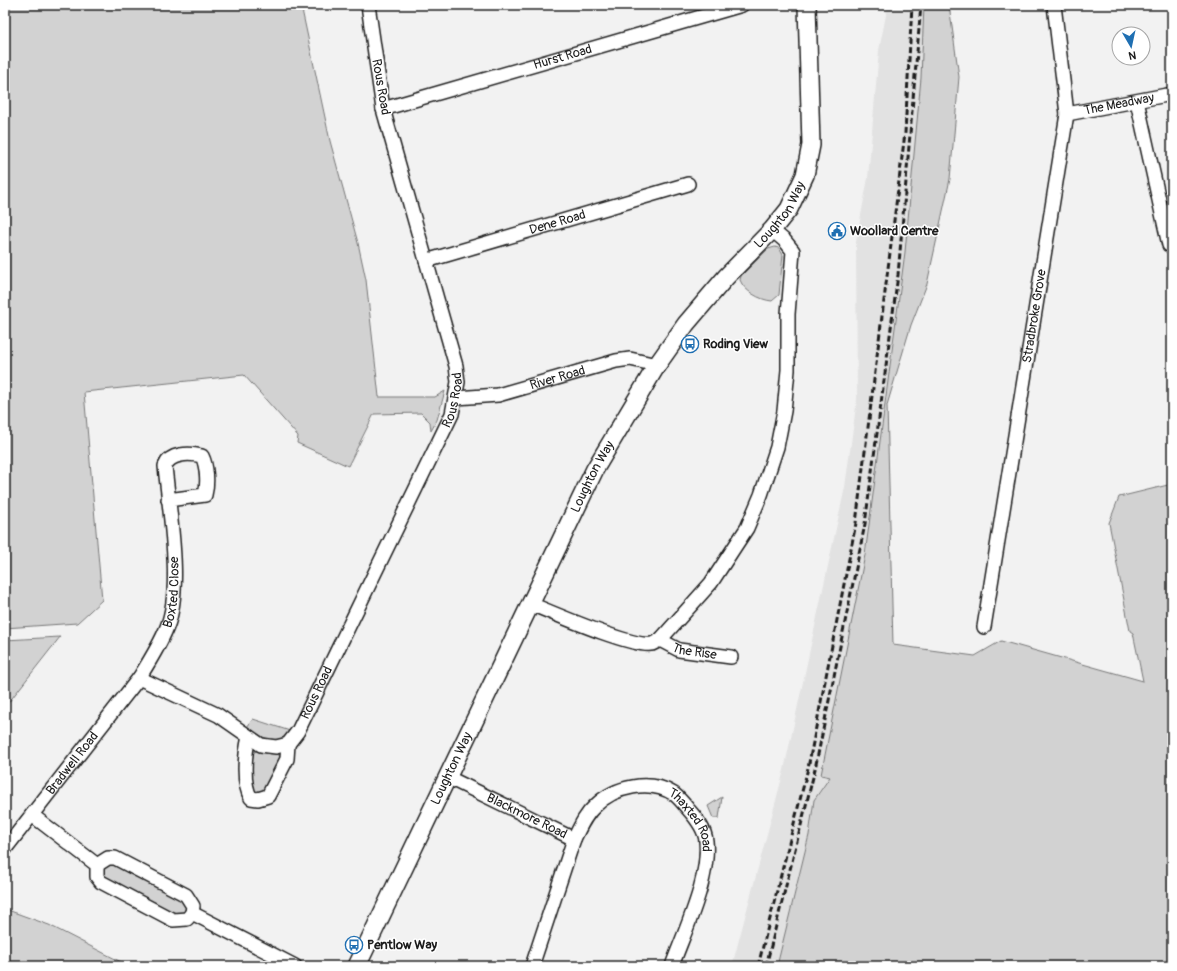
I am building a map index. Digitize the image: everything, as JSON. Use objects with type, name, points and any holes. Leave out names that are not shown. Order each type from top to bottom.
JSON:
[{"type":"street","name":"Rous Road","points":[[249,737],[246,752],[246,792],[251,798],[258,799],[268,796],[287,759],[288,744],[294,739],[302,724],[452,414],[456,398],[458,382],[456,366],[383,109],[368,5]]},
{"type":"street","name":"Hurst Road","points":[[383,109],[742,5]]},
{"type":"street","name":"Loughton Way","points":[[357,966],[595,469],[657,365],[686,324],[712,293],[772,230],[789,209],[806,175],[811,145],[807,5]]},
{"type":"street","name":"Stradbroke Grove","points":[[984,627],[1067,114],[1054,5]]},
{"type":"street","name":"The Meadway","points":[[1067,114],[1172,94]]},
{"type":"street","points":[[1137,101],[1169,246]]},
{"type":"street","name":"Dene Road","points":[[426,261],[688,184]]},
{"type":"street","points":[[531,604],[604,633],[643,644],[652,644],[660,640],[711,583],[747,528],[761,495],[777,447],[784,411],[788,370],[788,314],[793,251],[785,241],[772,230]]},
{"type":"street","name":"River Road","points":[[456,398],[498,395],[616,360],[630,359],[657,365]]},
{"type":"street","name":"Boxted Close","points":[[139,678],[162,639],[172,610],[174,567],[168,500]]},
{"type":"street","name":"The Rise","points":[[660,640],[679,650],[731,657]]},
{"type":"street","points":[[139,678],[218,715],[261,745],[276,747],[288,744]]},
{"type":"street","name":"Bradwell Road","points":[[5,849],[139,678]]},
{"type":"street","name":"Blackmore Road","points":[[447,777],[574,839],[532,966]]},
{"type":"street","name":"Thaxted Road","points":[[574,839],[584,819],[596,805],[623,789],[658,787],[674,795],[697,820],[706,839],[706,861],[702,881],[672,966]]},
{"type":"street","points":[[32,815],[97,865]]},
{"type":"street","points":[[108,858],[116,858],[186,895],[193,906],[192,913],[187,919],[173,920],[101,882],[97,877],[97,865],[108,858]]},
{"type":"street","points":[[192,913],[295,966]]},
{"type":"shaded area","points":[[5,5],[301,5],[330,141],[358,243],[366,280],[379,397],[435,397],[445,391],[437,420],[431,431],[430,422],[421,413],[374,414],[348,466],[297,443],[298,436],[244,375],[84,392],[102,600],[77,623],[5,628]]},
{"type":"shaded area","points":[[888,5],[949,5],[959,77],[950,179],[927,284],[911,325],[887,405],[893,645],[830,777],[814,800],[809,835],[777,966],[732,966],[784,770],[845,487],[857,399],[856,242],[868,178],[879,50]]},
{"type":"shaded area","points":[[924,5],[949,5],[959,77],[950,179],[927,284],[911,325],[887,405],[893,645],[975,656],[1001,641],[1143,681],[1133,633],[1130,631],[1109,523],[1119,497],[1172,484],[1172,966],[777,966],[809,835],[814,800],[830,777],[821,775],[865,555],[905,252],[921,78]]},
{"type":"shaded area","points":[[775,247],[779,248],[783,255],[779,295],[772,301],[762,299],[753,294],[745,288],[740,280],[741,276],[768,249]]},
{"type":"shaded area","points":[[60,637],[5,707],[5,640]]},
{"type":"shaded area","points":[[253,719],[290,731],[280,739],[269,739],[247,727]]},
{"type":"shaded area","points":[[257,751],[278,753],[281,760],[266,789],[261,793],[252,790],[251,753]]},
{"type":"shaded area","points":[[722,797],[719,818],[713,818],[708,806]]},
{"type":"shaded area","points":[[114,864],[184,900],[187,908],[185,913],[176,916],[106,881],[103,870],[105,866]]},
{"type":"shaded area","points":[[5,909],[49,925],[129,966],[15,966],[5,961]]},
{"type":"railway","points":[[758,966],[808,768],[856,523],[905,133],[912,5]]},
{"type":"railway","points":[[766,966],[815,769],[865,524],[898,275],[921,5]]},
{"type":"place","name":"Woollard Centre","points":[[837,231]]},
{"type":"place","name":"Roding View","points":[[690,344]]},
{"type":"place","name":"Pentlow Way","points":[[354,945]]}]
